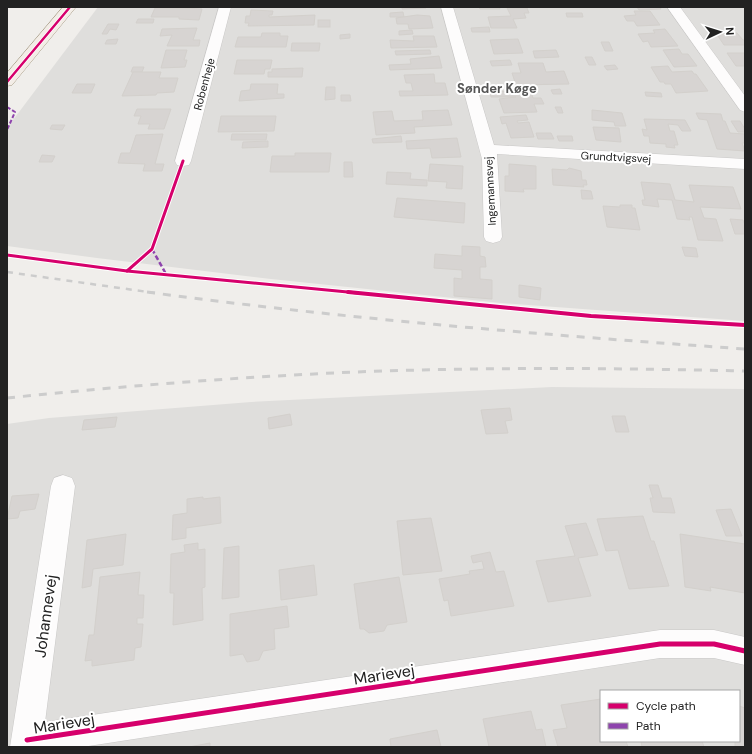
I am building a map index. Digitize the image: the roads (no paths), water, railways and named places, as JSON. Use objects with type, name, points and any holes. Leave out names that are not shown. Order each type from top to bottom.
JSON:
[{"type":"main road","points":[[7,82],[70,7]]},
{"type":"street","name":"Robenheje","points":[[183,161],[225,7]]},
{"type":"street","name":"Ingemannsvej","points":[[447,7],[490,159],[493,237]]},
{"type":"street","points":[[673,7],[745,107]]},
{"type":"street","name":"Grundtvigsvej","points":[[487,149],[745,164]]},
{"type":"street","name":"Johannevej","points":[[26,744],[64,486]]},
{"type":"street","name":"Marievej","points":[[26,744],[660,644],[714,644],[745,651]]},
{"type":"railway","points":[[7,272],[155,293]]},
{"type":"railway","points":[[147,292],[222,302],[371,318],[595,338],[745,349]]},
{"type":"railway","points":[[7,398],[181,382],[355,372],[550,368],[745,371]]},
{"type":"district","name":"Sønder Køge","points":[[497,88]]}]
